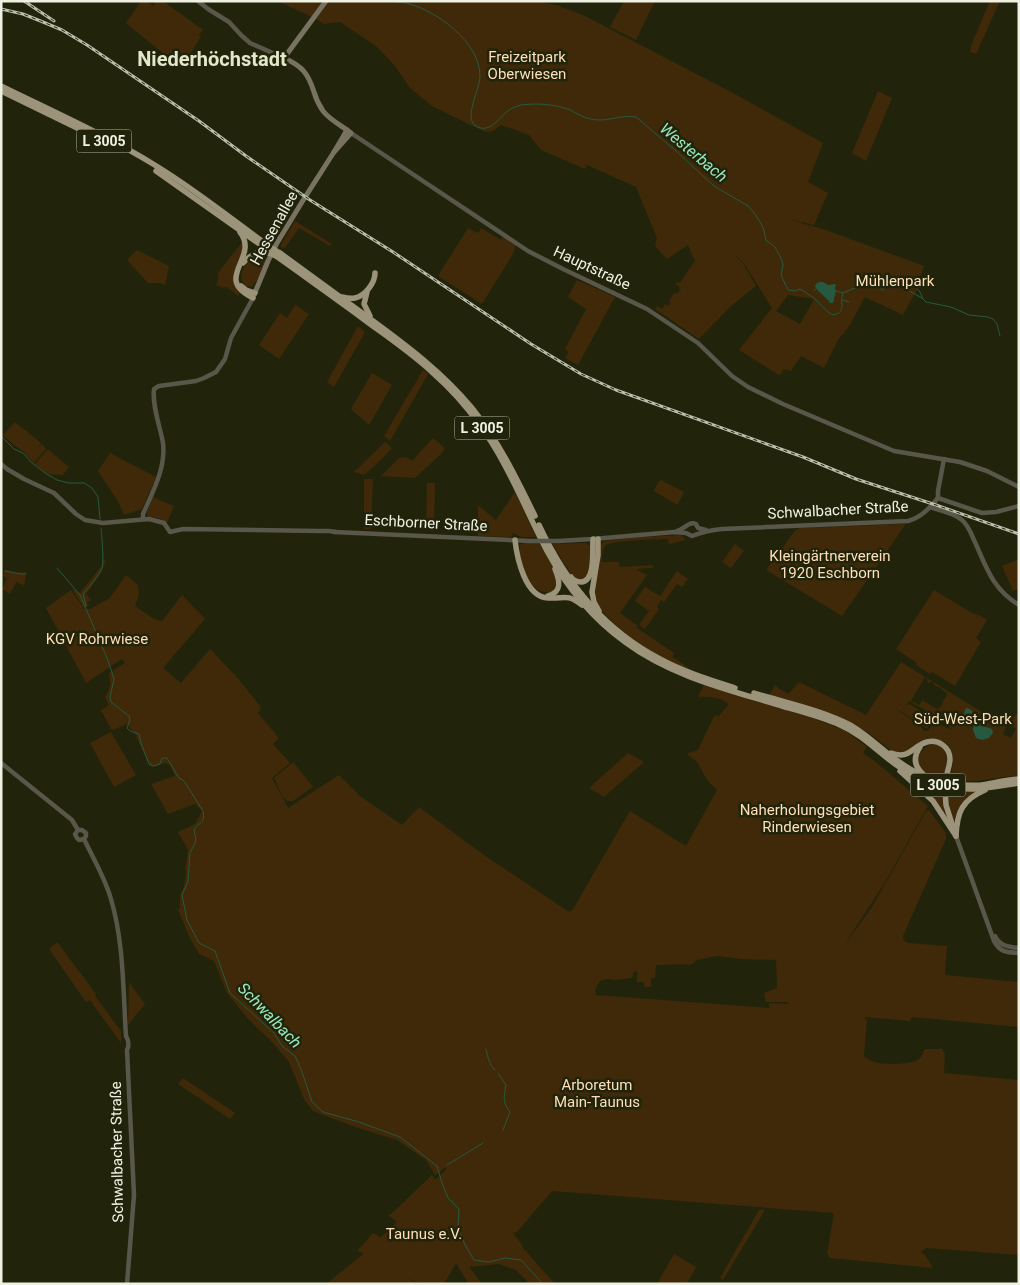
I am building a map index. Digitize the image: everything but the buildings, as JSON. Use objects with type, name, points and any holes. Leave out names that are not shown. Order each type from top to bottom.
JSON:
[{"type":"highway","name":"L 3005","points":[[1,86],[88,128],[142,158],[187,187],[268,250]]},
{"type":"highway","name":"L 3005","points":[[1,91],[122,150],[157,171],[268,250],[338,295],[437,371],[473,409],[506,458],[540,528],[576,589],[604,620],[642,649],[685,671],[832,717],[857,729],[908,768],[928,778],[967,785],[1019,779]]},
{"type":"highway","points":[[236,227],[243,236],[246,248],[237,270],[236,281],[241,290],[254,295]]},
{"type":"highway","points":[[254,295],[242,286],[238,275],[242,264],[251,256],[268,250]]},
{"type":"highway","name":"L 3005","points":[[277,255],[409,353],[435,374],[452,392],[480,426],[497,452],[512,478],[549,554],[571,589],[603,625],[624,642],[650,659],[708,683],[831,721],[844,727],[860,736],[890,760],[916,777],[943,786],[967,789],[1019,783]]},
{"type":"highway","points":[[338,295],[348,298],[361,296],[375,278],[375,273]]},
{"type":"highway","points":[[367,290],[364,304],[367,312],[376,323]]},
{"type":"highway","points":[[562,567],[576,582],[582,582],[587,579],[590,574],[596,539]]},
{"type":"highway","points":[[596,539],[598,555],[592,592],[594,602],[604,620]]},
{"type":"highway","points":[[516,540],[518,560],[524,577],[532,590],[541,597],[569,597],[591,612]]},
{"type":"highway","points":[[537,594],[550,596],[556,592],[559,586],[549,554]]},
{"type":"highway","points":[[884,749],[892,754],[899,755],[908,754],[927,742],[941,743],[946,748],[950,759],[946,778]]},
{"type":"highway","points":[[921,745],[916,755],[916,764],[919,770],[928,778]]},
{"type":"highway","points":[[890,760],[933,801],[956,836]]},
{"type":"highway","points":[[956,836],[958,816],[962,807],[971,797],[992,787]]},
{"type":"highway","points":[[945,789],[946,805],[956,836]]},
{"type":"main road","points":[[284,58],[326,1]]},
{"type":"main road","name":"Hauptstraße","points":[[284,58],[305,71],[322,110],[349,131]]},
{"type":"main road","name":"Hessenallee","points":[[254,295],[277,243],[349,131]]},
{"type":"street","name":"Hauptstraße","points":[[198,1],[229,22],[250,43],[284,58]]},
{"type":"street","name":"Hauptstraße","points":[[349,131],[528,251],[648,309],[698,343],[732,376],[748,387],[894,451],[960,462],[1019,487]]},
{"type":"street","name":"Hessenallee","points":[[143,519],[164,461],[155,388],[204,378],[212,375],[220,368],[231,338],[254,295]]},
{"type":"street","points":[[944,459],[938,498],[982,513],[1019,506]]},
{"type":"street","points":[[1,464],[7,469],[54,493],[79,517],[85,520],[103,523],[143,519]]},
{"type":"street","name":"Schwalbacher Straße","points":[[698,531],[696,524],[688,524],[686,530],[688,535],[692,536],[698,531],[908,521],[917,518],[938,498]]},
{"type":"street","points":[[930,507],[958,517],[967,525],[998,588],[1019,605]]},
{"type":"street","name":"Eschborner Straße","points":[[143,519],[164,523],[170,532],[179,529],[320,531],[516,540]]},
{"type":"street","name":"Schwalbacher Straße","points":[[516,540],[558,541],[596,539],[686,530]]},
{"type":"street","name":"Schwalbacher Straße","points":[[1,763],[72,820],[78,830],[86,833],[84,839],[109,894],[114,910],[122,962],[134,1195],[127,1284]]},
{"type":"street","points":[[956,836],[989,924],[992,938],[1000,949],[1006,952],[1019,953]]},
{"type":"street","points":[[989,924],[1000,943],[1007,947],[1019,948]]},
{"type":"green space","points":[[141,1],[147,1],[153,6],[157,1],[163,1],[203,30],[187,60],[181,56],[176,64],[126,23]]},
{"type":"green space","points":[[277,1],[325,1],[312,17]]},
{"type":"green space","name":"Freizeitpark Oberwiesen","points":[[328,1],[538,1],[583,15],[733,93],[823,143],[808,182],[828,193],[814,225],[787,219],[826,230],[924,266],[920,277],[920,284],[903,315],[865,297],[850,324],[839,338],[824,368],[801,356],[791,371],[784,369],[779,375],[739,350],[772,308],[745,265],[733,252],[744,265],[756,286],[730,307],[699,339],[655,309],[657,306],[662,309],[665,304],[669,306],[670,299],[674,293],[676,294],[681,290],[675,284],[677,282],[680,283],[694,262],[696,264],[688,245],[667,259],[655,246],[657,238],[636,187],[587,165],[585,169],[541,150],[529,135],[501,125],[493,131],[485,132],[432,106],[410,88],[395,66],[376,46],[340,22],[324,24],[316,19]],"holes":[[[788,295],[814,299],[800,324],[776,311]]]},
{"type":"green space","points":[[624,1],[655,1],[636,40],[610,27]]},
{"type":"green space","points":[[990,1],[1000,1],[976,54],[970,52],[972,43]]},
{"type":"green space","points":[[878,91],[892,98],[866,161],[852,153]]},
{"type":"green space","points":[[295,221],[332,244],[330,246],[299,228],[284,249],[280,246]]},
{"type":"green space","points":[[468,228],[478,233],[481,228],[501,240],[503,237],[516,245],[513,254],[482,304],[438,276]]},
{"type":"green space","points":[[243,241],[242,252],[235,272],[238,296],[227,287],[223,288],[216,285],[218,273]]},
{"type":"green space","points":[[137,250],[169,266],[165,286],[161,283],[148,283],[127,260]]},
{"type":"green space","points":[[264,254],[266,258],[259,277],[251,287],[245,286],[242,281],[242,270],[249,261]]},
{"type":"green space","points":[[577,280],[615,297],[578,365],[565,358],[569,352],[565,349],[586,309],[568,297]]},
{"type":"green space","points":[[295,305],[309,314],[279,359],[259,345],[280,313],[287,318]]},
{"type":"green space","points":[[358,326],[365,332],[334,387],[327,382]]},
{"type":"green space","points":[[423,370],[428,374],[390,441],[384,436]]},
{"type":"green space","points":[[372,373],[392,385],[369,425],[351,409]]},
{"type":"green space","points":[[15,422],[41,443],[39,447],[42,444],[46,449],[34,463],[23,451],[3,435]]},
{"type":"green space","points":[[433,438],[445,448],[415,478],[381,476],[399,458],[406,457],[412,461]]},
{"type":"green space","points":[[385,442],[392,448],[382,459],[364,475],[354,472]]},
{"type":"green space","points":[[47,450],[69,467],[63,475],[46,474],[35,464]]},
{"type":"green space","points":[[110,453],[156,477],[142,509],[124,515],[118,501],[98,471]]},
{"type":"green space","points":[[364,479],[373,479],[371,529],[364,529]]},
{"type":"green space","points":[[661,480],[684,492],[678,504],[654,491]]},
{"type":"green space","points":[[427,483],[435,483],[434,531],[429,531],[426,526]]},
{"type":"green space","points":[[515,492],[536,537],[522,537],[512,533],[513,536],[511,537],[478,536],[478,505],[496,520]]},
{"type":"green space","points":[[153,497],[174,506],[167,523],[161,519],[147,516]]},
{"type":"green space","name":"Kleingärtnerverein 1920 Eschborn","points":[[905,524],[842,616],[766,570],[795,531],[800,528]]},
{"type":"green space","points":[[681,535],[685,540],[670,544],[668,542],[669,539],[635,540],[608,544],[603,549],[602,562],[619,562],[620,567],[654,565],[652,568],[636,569],[647,575],[620,613],[638,626],[637,628],[674,653],[672,657],[693,672],[647,651],[617,627],[599,608],[594,594],[600,546],[602,543],[605,541],[642,537]]},
{"type":"green space","points":[[524,543],[539,543],[550,560],[556,580],[552,592],[544,592],[537,589],[527,577],[523,569],[520,553],[520,545]]},
{"type":"green space","points":[[586,543],[590,546],[590,569],[585,578],[575,580],[552,544]]},
{"type":"green space","points":[[735,544],[744,551],[731,568],[722,562]]},
{"type":"green space","points":[[103,559],[106,561],[102,571],[86,594],[91,600],[87,602],[89,606],[84,608],[72,589],[80,593],[103,564]]},
{"type":"green space","points":[[1019,559],[1019,589],[1013,591],[1002,566]]},
{"type":"green space","points":[[5,569],[14,573],[26,572],[24,588],[23,585],[16,582],[10,594],[2,589],[7,578],[3,576]]},
{"type":"green space","points":[[677,571],[688,579],[682,587],[677,584],[664,602],[661,600],[657,607],[659,609],[645,629],[639,625],[649,611],[635,601],[645,587],[660,596]]},
{"type":"green space","points":[[126,575],[138,585],[139,594],[135,606],[154,619],[162,621],[182,595],[205,619],[163,668],[181,683],[210,649],[235,675],[261,707],[258,713],[279,738],[273,744],[290,763],[272,778],[288,808],[339,775],[360,796],[402,825],[419,807],[484,855],[569,912],[573,909],[630,811],[686,846],[717,790],[707,780],[697,762],[687,754],[698,750],[713,718],[716,715],[719,716],[729,704],[714,698],[698,697],[704,685],[813,718],[846,731],[867,747],[863,753],[928,806],[884,884],[843,947],[872,907],[926,811],[929,810],[946,833],[946,839],[903,936],[905,942],[947,946],[945,975],[1019,982],[1019,1027],[912,1017],[910,1021],[865,1017],[867,1019],[864,1056],[879,1063],[904,1063],[919,1059],[925,1049],[942,1049],[945,1054],[944,1073],[1019,1080],[1019,1255],[926,1248],[921,1252],[926,1256],[933,1268],[830,1258],[827,1254],[834,1213],[552,1191],[517,1232],[513,1233],[522,1247],[555,1284],[530,1284],[516,1270],[499,1264],[469,1267],[482,1284],[469,1284],[456,1263],[444,1284],[419,1284],[406,1277],[417,1284],[326,1284],[362,1255],[363,1253],[357,1251],[373,1233],[380,1237],[379,1239],[397,1222],[389,1216],[432,1175],[435,1180],[447,1169],[445,1168],[435,1175],[426,1160],[397,1140],[313,1111],[304,1099],[289,1062],[273,1043],[248,1019],[227,993],[214,961],[199,954],[178,910],[184,886],[188,850],[178,832],[195,824],[202,811],[195,804],[168,814],[151,784],[175,776],[170,765],[165,763],[150,766],[135,734],[127,724],[113,730],[111,729],[101,710],[109,705],[106,697],[110,684],[109,673],[125,663],[122,659],[86,683],[46,608],[71,590],[84,609],[90,609],[110,598]],"holes":[[[717,956],[776,960],[777,988],[764,993],[766,1002],[787,1002],[789,1004],[769,1003],[769,1008],[596,995],[595,990],[600,981],[632,978],[634,972],[637,971],[637,982],[643,982],[645,987],[651,987],[651,978],[655,978],[656,965],[691,965],[697,960]]]},
{"type":"green space","points":[[934,590],[987,620],[976,638],[981,642],[955,686],[932,672],[930,674],[896,649]]},
{"type":"green space","name":"Süd-West-Park","points":[[901,662],[1006,727],[1003,734],[1011,738],[1016,729],[1010,725],[1016,714],[1019,716],[1019,775],[976,781],[949,781],[953,759],[950,749],[942,741],[927,739],[910,751],[895,753],[866,731],[769,695],[775,685],[788,694],[799,682],[866,715]],"holes":[[[925,677],[928,684],[933,682],[935,686],[941,688],[947,694],[942,705],[937,709],[922,700],[919,705],[911,701]],[[909,701],[939,718],[952,730],[935,722],[928,731],[924,731],[920,725],[896,709],[902,712]]]},
{"type":"green space","points":[[909,704],[934,719],[927,729],[902,712]]},
{"type":"green space","points":[[111,732],[136,775],[114,787],[90,743]]},
{"type":"green space","points":[[933,744],[944,749],[946,753],[947,763],[943,779],[926,773],[920,768],[919,755],[924,748]]},
{"type":"green space","points":[[628,753],[644,762],[604,797],[589,788]]},
{"type":"green space","points":[[293,762],[313,787],[293,801],[287,801],[282,796],[274,778]]},
{"type":"green space","points":[[908,775],[923,783],[942,789],[948,821]]},
{"type":"green space","points":[[981,790],[962,804],[955,828],[947,791]]},
{"type":"green space","points":[[57,942],[121,1031],[121,1043],[90,1000],[86,1002],[49,949]]},
{"type":"green space","points":[[129,982],[145,1004],[128,1025]]},
{"type":"green space","points":[[183,1078],[235,1113],[230,1119],[178,1084]]},
{"type":"green space","points":[[764,1209],[764,1212],[723,1280],[720,1278],[759,1210]]},
{"type":"green space","points":[[674,1254],[696,1267],[687,1284],[657,1284]]},
{"type":"shaded area","points":[[817,283],[836,285],[833,303],[830,303],[816,288]]},
{"type":"shaded area","points":[[967,708],[974,713],[976,725],[992,729],[993,733],[989,738],[982,740],[976,738],[973,730],[974,724],[964,714]]},
{"type":"waterway","name":"Westerbach","points":[[352,1],[373,1]]},
{"type":"waterway","name":"Westerbach","points":[[390,1],[418,7],[443,20],[454,29],[473,51],[478,63],[480,76],[471,117],[472,122],[476,126],[481,128],[491,126],[512,108],[527,104],[558,106],[585,118],[597,120],[636,117],[714,186],[748,206],[763,227],[766,240],[775,247],[782,260],[781,275],[788,290],[795,291],[800,289],[834,315],[842,309],[843,293],[871,281],[876,282],[882,290],[894,277],[909,279],[926,302],[951,307],[969,315],[993,319],[997,324],[1000,336]]},
{"type":"waterway","name":"Westerbach","points":[[836,291],[843,293]]},
{"type":"waterway","points":[[909,291],[922,298]]},
{"type":"waterway","points":[[843,300],[849,302]]},
{"type":"waterway","points":[[1,436],[14,449],[23,453],[31,462],[57,480],[69,483],[84,483],[92,488],[98,497],[100,519]]},
{"type":"waterway","points":[[86,606],[83,594],[96,578],[103,565],[101,528]]},
{"type":"waterway","name":"Schwalbach","points":[[57,568],[80,595],[107,658],[114,679],[110,697],[111,702],[129,716],[130,720],[127,728],[139,734],[149,764],[154,766],[160,764],[162,758],[167,758],[203,811],[203,821],[194,830],[196,839],[190,853],[188,881],[182,895],[187,920],[199,943],[215,951],[230,993],[274,1033],[282,1046],[295,1056],[312,1102],[323,1112],[359,1122],[400,1137],[437,1166],[448,1198],[459,1209],[458,1226],[465,1245],[474,1260],[489,1262],[505,1258],[521,1260],[543,1284]]},
{"type":"waterway","points":[[5,571],[26,574]]},
{"type":"waterway","points":[[486,1049],[490,1063],[495,1070]]},
{"type":"waterway","points":[[498,1073],[506,1085],[504,1099],[510,1112],[503,1130]]},
{"type":"waterway","points":[[447,1165],[483,1143]]},
{"type":"railway","points":[[24,1],[54,21]]},
{"type":"railway","points":[[1,9],[23,14],[43,22],[62,30],[87,45],[199,121],[310,200],[393,252],[531,344],[581,374],[616,390],[803,457],[856,479],[1019,534]]},
{"type":"district","name":"Niederhöchstadt","points":[[212,59]]},
{"type":"park label","name":"Mühlenpark","points":[[895,281]]},
{"type":"park label","name":"KGV Rohrwiese","points":[[97,639]]},
{"type":"park label","name":"Naherholungsgebiet Rinderwiesen","points":[[807,818]]},
{"type":"park label","name":"Arboretum Main-Taunus","points":[[597,1094]]},
{"type":"park label","name":"Taunus e.V.","points":[[424,1234]]}]
